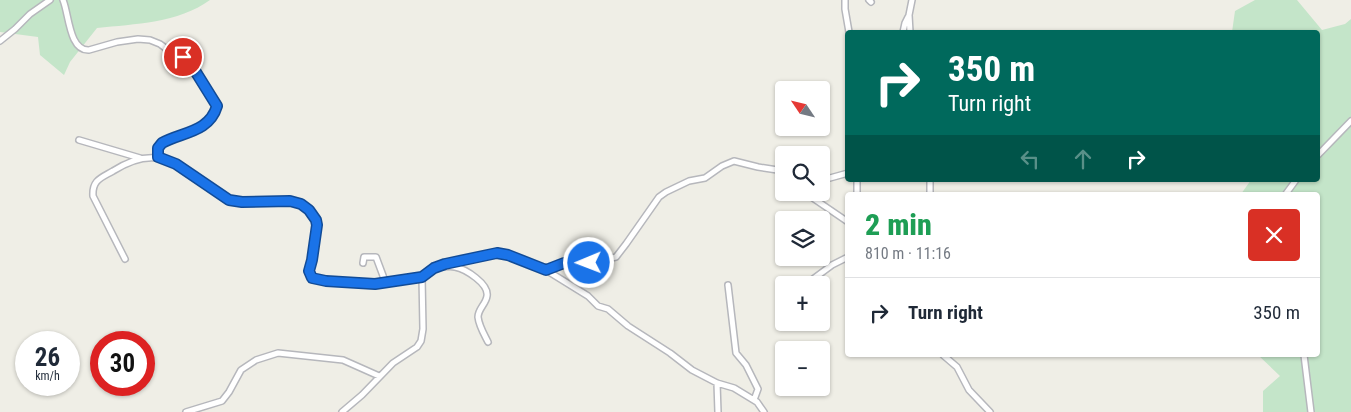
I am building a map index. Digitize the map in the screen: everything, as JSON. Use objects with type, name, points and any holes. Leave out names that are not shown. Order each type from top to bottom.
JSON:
[{"type":"street","points":[[0,41],[16,29],[30,14],[50,0]]},
{"type":"street","points":[[63,0],[73,38],[80,48],[85,51],[117,42],[138,39],[150,40],[160,44],[189,61],[216,103],[215,111],[206,123],[200,128],[162,143],[158,148],[158,157]]},
{"type":"street","points":[[845,0],[849,30]]},
{"type":"street","points":[[910,30],[909,15],[912,0]]},
{"type":"street","points":[[903,30],[909,15]]},
{"type":"street","points":[[1320,153],[1351,121]]},
{"type":"street","points":[[79,140],[140,158]]},
{"type":"street","points":[[125,259],[93,196],[93,188],[96,182],[127,162],[140,158],[158,157],[176,164],[229,200],[242,202],[290,201],[301,204],[309,210],[317,225],[309,271],[312,278],[326,281],[375,284],[422,277],[434,268],[454,261],[497,253],[508,255],[546,270],[588,296],[598,306],[608,309],[628,326],[670,353],[692,370],[717,383],[734,388],[754,400],[761,406],[764,412]]},
{"type":"street","points":[[546,270],[564,263],[580,265],[613,258],[626,244],[659,197],[689,180],[705,178],[727,164],[738,161],[775,170]]},
{"type":"street","points":[[830,178],[845,174]]},
{"type":"street","points":[[817,201],[845,220]]},
{"type":"street","points":[[363,263],[364,257],[376,257],[385,281]]},
{"type":"street","points":[[818,276],[832,265],[845,258]]},
{"type":"street","points":[[434,268],[455,267],[486,286],[488,290],[487,298],[478,315],[479,324],[488,342]]},
{"type":"street","points":[[342,412],[393,363],[417,347],[421,341],[423,329],[422,277]]},
{"type":"street","points":[[728,284],[736,353],[746,365],[758,389],[754,400]]},
{"type":"street","points":[[186,412],[222,401],[241,370],[256,360],[278,353],[343,360],[379,376]]},
{"type":"street","points":[[945,357],[957,367],[969,390],[990,412]]},
{"type":"street","points":[[1304,357],[1310,412]]},
{"type":"street","points":[[717,383],[718,412]]},
{"type":"green space","points":[[0,0],[210,0],[198,8],[170,18],[97,28],[70,62],[64,75],[40,55],[38,37],[0,32]]},
{"type":"green space","points":[[1255,0],[1297,0],[1322,30],[1345,24],[1351,19],[1351,412],[1263,412],[1263,391],[1280,376],[1260,357],[1320,357],[1320,192],[1242,192],[1250,182],[1320,182],[1320,30],[1232,30],[1235,11]]},
{"type":"route","points":[[183,57],[189,61],[217,106],[212,116],[200,128],[162,143],[158,148],[158,157],[176,164],[196,176],[222,197],[229,200],[242,202],[290,201],[301,204],[309,210],[317,225],[309,271],[312,278],[326,281],[375,284],[398,279],[422,277],[434,268],[454,261],[497,253],[508,255],[546,270],[564,263],[580,265],[589,263]]}]
